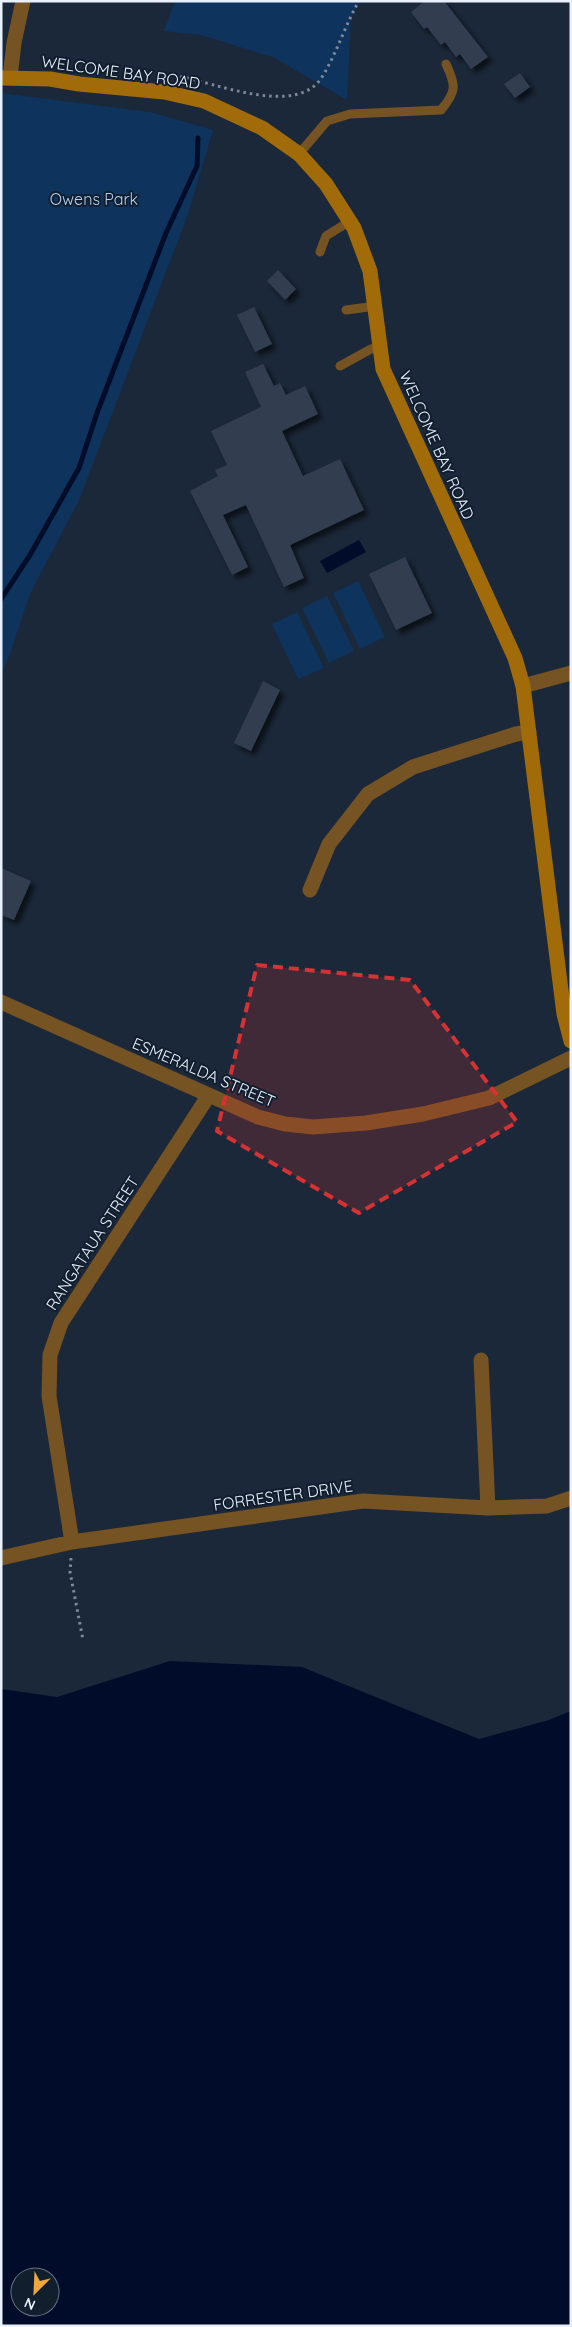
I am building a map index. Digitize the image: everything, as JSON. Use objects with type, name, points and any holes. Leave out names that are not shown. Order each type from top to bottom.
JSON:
[{"type":"main road","name":"WELCOME BAY ROAD","points":[[6,78],[50,78],[174,94],[204,101],[242,117],[299,154],[326,184],[350,221],[370,272],[384,369],[515,658],[523,686],[564,1014],[571,1040]]},
{"type":"street","points":[[6,78],[23,1]]},
{"type":"street","points":[[523,686],[571,673]]},
{"type":"street","points":[[310,890],[329,844],[368,794],[413,767],[516,734],[529,732]]},
{"type":"street","name":"ESMERALDA STREET","points":[[1,1002],[258,1117],[285,1124],[313,1127],[423,1114],[489,1098],[571,1058]]},
{"type":"street","name":"RANGATAUA STREET","points":[[72,1542],[49,1396],[50,1355],[61,1323],[209,1095]]},
{"type":"street","points":[[481,1360],[488,1508]]},
{"type":"street","name":"FORRESTER DRIVE","points":[[1,1558],[72,1542],[363,1501],[488,1508],[547,1506],[571,1498]]},
{"type":"lane","points":[[299,154],[327,120],[350,114],[442,110],[454,93],[454,82],[446,64]]},
{"type":"lane","points":[[320,252],[326,236],[350,221]]},
{"type":"lane","points":[[346,310],[376,306]]},
{"type":"lane","points":[[340,366],[371,349],[381,346]]},
{"type":"path","points":[[174,94],[178,76],[243,93],[265,96],[306,91],[321,79],[359,1]]},
{"type":"path","points":[[72,1542],[70,1572],[83,1640]]},
{"type":"highlighted area","points":[[257,965],[410,980],[517,1122],[359,1213],[217,1131]]},
{"type":"green space","points":[[175,1],[360,1],[351,18],[347,100],[275,58],[201,35],[164,31]]},
{"type":"green space","name":"Owens Park","points":[[1,93],[150,112],[213,130],[188,214],[80,498],[30,594],[7,662],[1,672]]},
{"type":"green space","points":[[358,581],[385,637],[360,649],[333,593]]},
{"type":"green space","points":[[327,596],[354,651],[329,663],[302,608]]},
{"type":"green space","points":[[297,612],[324,668],[298,679],[272,624]]},
{"type":"shaded area","points":[[359,540],[366,552],[327,573],[320,561]]},
{"type":"shaded area","points":[[170,1661],[302,1667],[479,1739],[549,1720],[571,1711],[571,2326],[1,2326],[1,1689],[57,1697]]},
{"type":"building","points":[[425,1],[444,1],[488,57],[471,69],[460,54],[456,57],[445,42],[441,45],[427,27],[424,29],[411,12]]},
{"type":"building","points":[[520,73],[530,87],[515,98],[504,84]]},
{"type":"building","points":[[278,270],[296,289],[285,300],[267,281]]},
{"type":"building","points":[[254,307],[272,344],[255,352],[237,315]]},
{"type":"building","points":[[263,364],[274,386],[280,383],[286,395],[305,386],[318,414],[282,431],[303,476],[340,459],[364,510],[290,545],[304,578],[284,587],[246,505],[223,515],[248,567],[232,575],[190,491],[218,476],[215,470],[227,465],[211,431],[261,407],[245,372]]},
{"type":"building","points":[[405,557],[432,613],[396,630],[369,574]]},
{"type":"building","points":[[263,681],[280,690],[251,751],[234,743]]},
{"type":"building","points":[[1,868],[31,881],[14,920],[1,915]]},
{"type":"waterway","points":[[1,599],[30,555],[79,468],[97,413],[166,233],[197,166],[198,138]]}]
